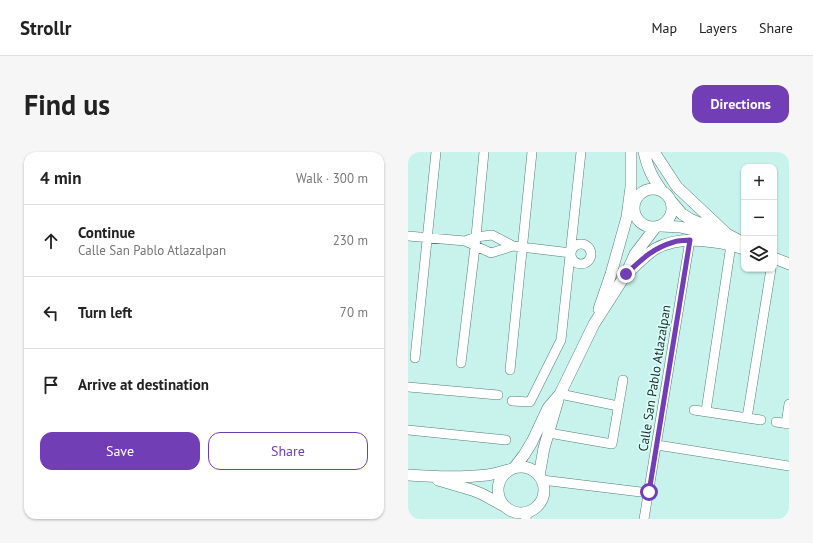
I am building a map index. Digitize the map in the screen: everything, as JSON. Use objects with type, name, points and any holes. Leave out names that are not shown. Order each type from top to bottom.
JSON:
[{"type":"street","points":[[415,358],[436,152]]},
{"type":"street","points":[[461,363],[475,247],[484,152]]},
{"type":"street","points":[[510,370],[532,152]]},
{"type":"street","points":[[512,401],[530,402],[561,340],[581,152]]},
{"type":"street","points":[[630,214],[631,152]]},
{"type":"street","points":[[644,152],[647,166],[662,192]]},
{"type":"street","points":[[654,152],[677,187],[729,239]]},
{"type":"street","points":[[631,187],[636,199]]},
{"type":"street","points":[[594,324],[630,214],[639,194],[644,191],[656,189],[662,192],[667,195],[682,214],[741,247]]},
{"type":"street","points":[[428,477],[472,490],[512,511],[526,515],[540,503],[544,487],[541,478],[544,448],[560,394],[594,324],[626,274],[634,254],[658,227],[670,218],[672,206],[670,200]]},
{"type":"street","points":[[630,214],[649,228],[680,227],[741,242]]},
{"type":"street","points":[[408,236],[465,241],[476,237],[492,235],[513,246],[571,253]]},
{"type":"street","points":[[626,274],[656,248],[675,241],[729,239]]},
{"type":"street","points":[[706,411],[729,239]]},
{"type":"street","name":"Calle San Pablo Atlazalpan","points":[[644,519],[690,240]]},
{"type":"street","points":[[465,241],[475,247],[491,253],[513,246]]},
{"type":"street","points":[[777,259],[789,264]]},
{"type":"street","points":[[747,418],[771,272]]},
{"type":"street","points":[[549,433],[612,444],[623,380]]},
{"type":"street","points":[[408,387],[498,395]]},
{"type":"street","points":[[560,394],[618,406]]},
{"type":"street","points":[[506,507],[501,501],[499,495],[498,488],[500,481],[503,475],[524,456],[548,408],[560,394]]},
{"type":"street","points":[[776,422],[788,424],[789,404]]},
{"type":"street","points":[[694,410],[761,420]]},
{"type":"street","points":[[408,430],[506,440]]},
{"type":"street","points":[[657,444],[789,466]]},
{"type":"street","points":[[408,475],[428,477],[487,475],[521,467],[534,471],[541,478],[649,492]]},
{"type":"route","points":[[626,274],[656,248],[675,241],[690,240],[649,492]]}]
